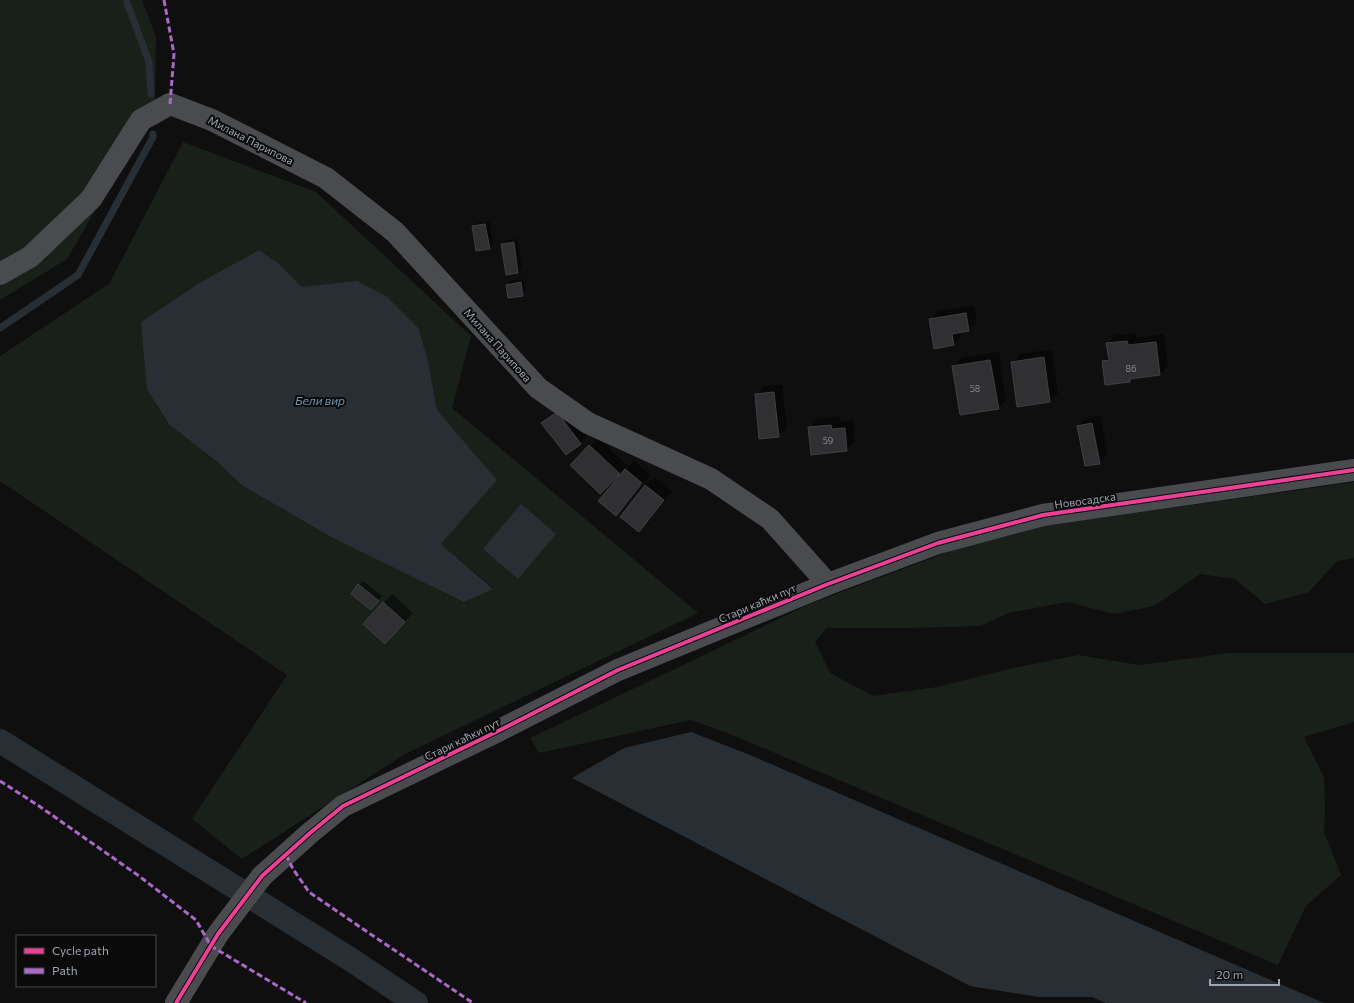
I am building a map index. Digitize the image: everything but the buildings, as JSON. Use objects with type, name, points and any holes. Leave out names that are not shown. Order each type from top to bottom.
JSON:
[{"type":"street","name":"Милана Парипова","points":[[0,274],[30,257],[91,199],[141,120],[170,104],[212,120],[326,178],[395,232],[538,388],[588,423],[711,479],[770,519],[828,584]]},
{"type":"street","name":"Новосадска","points":[[828,584],[938,543],[1043,515],[1354,470]]},
{"type":"street","name":"Стари каћки пут","points":[[176,1003],[218,934],[262,876],[343,806],[496,732],[618,670],[828,584]]},
{"type":"shaded area","points":[[0,0],[142,0],[156,37],[155,107],[67,259],[0,300]]},
{"type":"shaded area","points":[[183,142],[316,192],[471,336],[452,408],[698,613],[405,754],[242,859],[192,819],[287,675],[0,481],[0,356],[109,284]],"holes":[[[259,250],[278,263],[302,287],[419,329],[428,361],[437,410],[497,480],[441,544],[493,588],[464,601],[331,537],[243,486],[215,460],[141,322],[199,283]]]},
{"type":"shaded area","points":[[1354,482],[1354,558],[1337,561],[1309,592],[1265,604],[1235,579],[1200,574],[1154,606],[1114,614],[1068,602],[1008,613],[980,626],[826,628],[815,642],[830,673],[873,696],[937,687],[1013,668],[1078,655],[1139,665],[1230,653],[1354,653],[1354,722],[1304,737],[1324,777],[1324,832],[1341,875],[1306,906],[1278,965],[725,732],[691,720],[539,753],[530,738],[807,605],[972,543],[1044,526]]},
{"type":"water","name":"Бели вир","points":[[259,250],[278,263],[302,287],[357,281],[386,296],[419,329],[428,361],[437,410],[497,480],[441,544],[493,589],[464,602],[331,537],[243,486],[215,460],[169,424],[147,389],[141,322],[199,283]]},
{"type":"water","points":[[521,504],[556,534],[518,579],[483,549]]},
{"type":"water","points":[[691,732],[750,755],[1324,1003],[1106,1003],[1092,997],[1039,997],[970,986],[572,778],[624,748]]},
{"type":"waterway","points":[[126,0],[149,62],[151,94]]},
{"type":"waterway","points":[[0,328],[78,275],[153,137],[153,134]]},
{"type":"waterway","points":[[0,741],[350,959],[416,1003]]},
{"type":"marked path","points":[[164,0],[174,54],[170,104]]},
{"type":"marked path","points":[[0,781],[39,806],[139,876],[196,920],[211,946],[306,1003]]},
{"type":"marked path","points":[[286,855],[293,869],[309,892],[473,1003]]},
{"type":"cycle path","points":[[176,1003],[218,934],[262,876],[343,806],[496,732],[618,670],[828,584],[938,543],[1043,515],[1354,470]]}]
